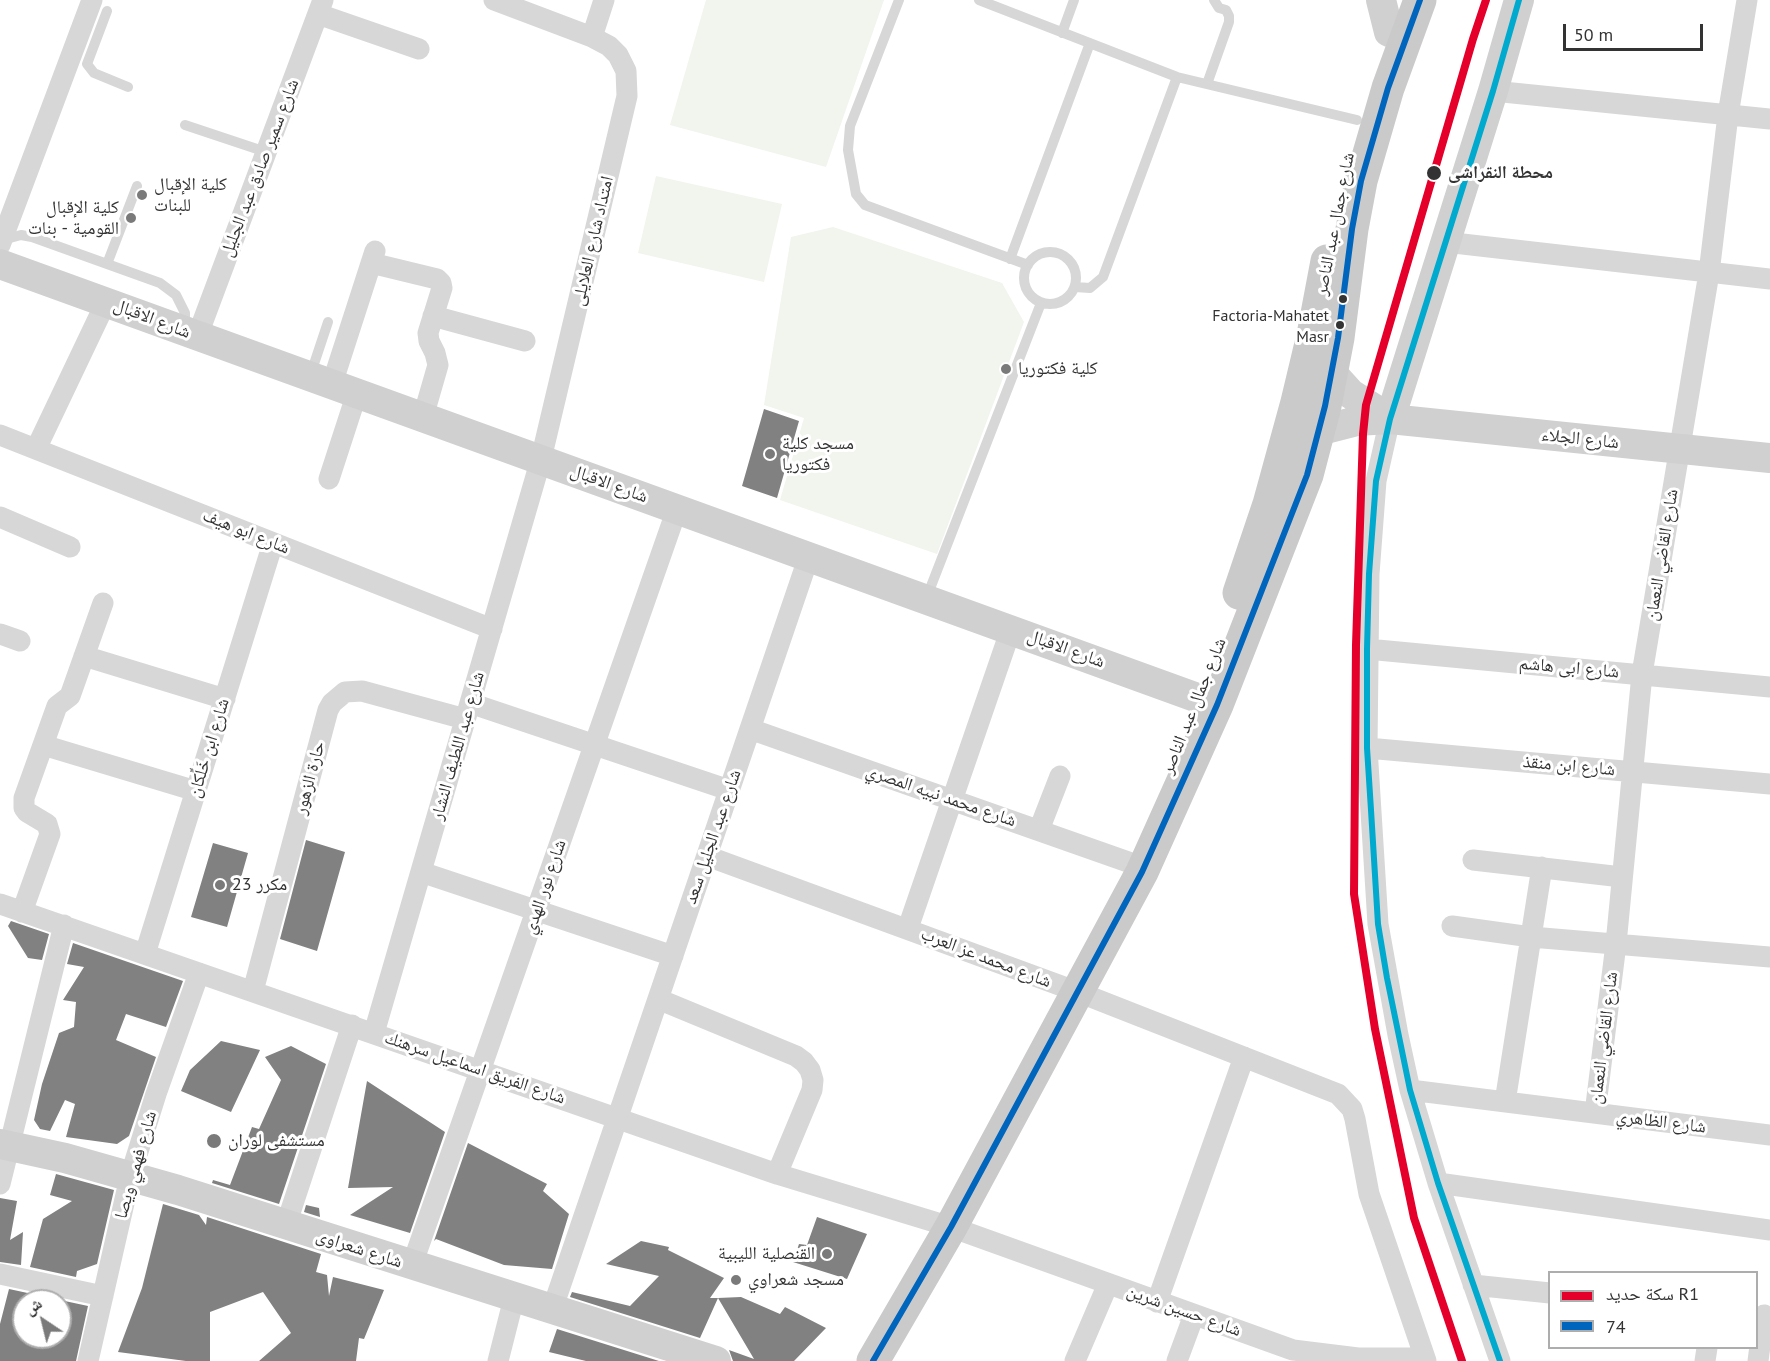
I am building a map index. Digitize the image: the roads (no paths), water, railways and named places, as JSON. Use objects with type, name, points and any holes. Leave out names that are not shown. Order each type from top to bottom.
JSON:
[{"type":"main road","name":"شارع جمال عبد الناصر","points":[[1304,429],[1314,335],[1343,172],[1357,120],[1400,0]]},
{"type":"main road","name":"شارع جمال عبد الناصر","points":[[873,1361],[943,1225],[1073,990],[1142,872],[1208,701],[1236,602],[1269,504],[1332,373],[1352,229],[1361,182],[1388,88],[1420,0]]},
{"type":"main road","name":"شارع جمال عبد الناصر","points":[[1073,990],[1208,701]]},
{"type":"main road","name":"شارع جمال عبد الناصر","points":[[857,1361],[943,1225]]},
{"type":"street","name":"امتداد شارع العلايلى","points":[[494,0],[609,46],[618,54],[626,70],[627,96],[542,459]]},
{"type":"street","points":[[592,38],[604,0]]},
{"type":"street","points":[[1382,0],[1389,32]]},
{"type":"street","points":[[1501,1361],[1438,1183],[1410,1090],[1398,1035],[1378,924],[1367,748],[1367,649],[1369,574],[1376,481],[1390,419],[1493,91],[1519,0]]},
{"type":"street","name":"شارع القاضي النعمان","points":[[1595,1113],[1616,944],[1642,674],[1709,273],[1728,115],[1747,0]]},
{"type":"street","points":[[0,245],[100,5]]},
{"type":"street","points":[[320,7],[419,49]]},
{"type":"street","name":"شارع سمير صادق عبد الجليل","points":[[191,334],[266,152],[320,7]]},
{"type":"street","points":[[1493,91],[1770,119]]},
{"type":"street","points":[[1445,242],[1770,279]]},
{"type":"street","points":[[329,479],[333,384],[373,256],[437,279],[442,288],[428,333],[438,365],[423,417]]},
{"type":"street","name":"شارع الاقبال","points":[[0,264],[1208,701]]},
{"type":"street","points":[[36,449],[106,302]]},
{"type":"street","points":[[433,316],[525,341]]},
{"type":"street","name":"شارع الجلاء","points":[[1314,335],[1332,373],[1351,394],[1375,412],[1390,419]]},
{"type":"street","name":"شارع الجلاء","points":[[1304,429],[1357,421],[1390,419],[1770,458]]},
{"type":"street","name":"شارع ابو هيف","points":[[0,435],[492,629]]},
{"type":"street","name":"شارع عبد اللطيف النشار","points":[[374,1033],[542,459]]},
{"type":"street","name":"شارع نور الهدي","points":[[412,1265],[677,509]]},
{"type":"street","points":[[0,517],[70,547]]},
{"type":"street","name":"شارع ابن خَلِّكان","points":[[145,954],[273,543]]},
{"type":"street","name":"شارع عبد الجليل سعد","points":[[552,1310],[809,556]]},
{"type":"street","points":[[22,912],[50,834],[47,824],[27,812],[23,803],[57,706],[70,696],[104,603]]},
{"type":"street","points":[[908,928],[1011,629]]},
{"type":"street","points":[[0,634],[20,641]]},
{"type":"street","name":"شارع ابى هاشم","points":[[1367,649],[1770,687]]},
{"type":"street","points":[[84,656],[225,699]]},
{"type":"street","name":"حارة الزهور","points":[[253,991],[328,710],[332,703],[345,692],[362,691],[468,711],[595,745],[729,790]]},
{"type":"street","name":"شارع محمد نبيه المصري","points":[[750,729],[1131,863]]},
{"type":"street","points":[[43,745],[196,791]]},
{"type":"street","name":"شارع ابن منقذ","points":[[1367,748],[1770,784]]},
{"type":"street","points":[[1039,830],[1060,776]]},
{"type":"street","name":"شارع محمد عز العرب","points":[[707,856],[1073,990],[1329,1090],[1346,1101],[1352,1109],[1369,1194],[1425,1360]]},
{"type":"street","points":[[1473,860],[1622,877]]},
{"type":"street","points":[[1505,1102],[1542,867]]},
{"type":"street","points":[[421,872],[673,956]]},
{"type":"street","name":"شارع الفريق اسماعيل سرهنك","points":[[0,904],[777,1174],[943,1225]]},
{"type":"street","points":[[0,1184],[5,1145],[64,925]]},
{"type":"street","points":[[1452,926],[1531,937],[1770,957]]},
{"type":"street","name":"شارع فهمي ويصا","points":[[88,1361],[130,1177],[152,1104],[199,973]]},
{"type":"street","points":[[658,999],[796,1056],[810,1070],[812,1090],[777,1174]]},
{"type":"street","points":[[286,1226],[352,1025]]},
{"type":"street","points":[[1157,1302],[1244,1057]]},
{"type":"street","name":"شارع الظاهري","points":[[1410,1090],[1770,1136]]},
{"type":"street","name":"شارع شعراوى","points":[[5,1145],[65,1158],[130,1177],[716,1361]]},
{"type":"street","points":[[1438,1183],[1770,1230]]},
{"type":"street","name":"شارع حسين شرين","points":[[943,1225],[1293,1350],[1358,1358],[1425,1360]]},
{"type":"street","points":[[0,1274],[103,1296]]},
{"type":"street","points":[[1076,1361],[1108,1284]]},
{"type":"street","points":[[1473,1285],[1548,1293]]},
{"type":"street","points":[[498,1361],[514,1298]]},
{"type":"street","points":[[1177,1361],[1194,1315]]},
{"type":"street","points":[[1758,1361],[1764,1315]]},
{"type":"lane","points":[[899,0],[850,126],[848,150],[856,194],[865,205],[1028,265]]},
{"type":"lane","points":[[979,0],[1177,77],[1357,120]]},
{"type":"lane","points":[[1062,33],[1074,0]]},
{"type":"lane","points":[[1207,84],[1230,22],[1226,10],[1219,8],[1214,0]]},
{"type":"lane","points":[[88,37],[87,64],[90,69],[128,87]]},
{"type":"lane","points":[[1010,259],[1090,43]]},
{"type":"lane","points":[[1075,287],[1090,288],[1103,277],[1177,77]]},
{"type":"lane","points":[[185,124],[266,152]]},
{"type":"lane","points":[[107,264],[137,186]]},
{"type":"lane","points":[[0,245],[10,238],[21,235],[32,237],[160,284],[176,295],[185,312],[191,334]]},
{"type":"lane","points":[[1049,252],[1062,255],[1074,268],[1075,287],[1067,298],[1055,304],[1041,303],[1029,294],[1024,280],[1028,265],[1037,256],[1049,252]]},
{"type":"lane","points":[[926,599],[1041,303]]},
{"type":"lane","points":[[328,322],[333,384]]},
{"type":"rail line","name":"R1","points":[[1462,1361],[1414,1218],[1375,1029],[1354,894],[1356,645],[1366,405],[1486,0]]},
{"type":"place","name":"محطة النقراشى","points":[[1434,173]]},
{"type":"place","name":"كلية الإقبال للبنات","points":[[142,195]]},
{"type":"place","name":"كلية الإقبال القومية - بنات","points":[[131,218]]},
{"type":"place","name":"Factoria-Mahatet Masr","points":[[1340,325]]},
{"type":"place","name":"كلية فكتوريا","points":[[1006,369]]},
{"type":"place","name":"مسجد كلية فكتوريا","points":[[770,454]]},
{"type":"place","name":"23 مكرر","points":[[220,885]]},
{"type":"place","name":"مستشفى لوران","points":[[214,1141]]},
{"type":"place","name":"القنصلية الليبية","points":[[827,1254]]},
{"type":"place","name":"مسجد شعراوي","points":[[736,1280]]}]
